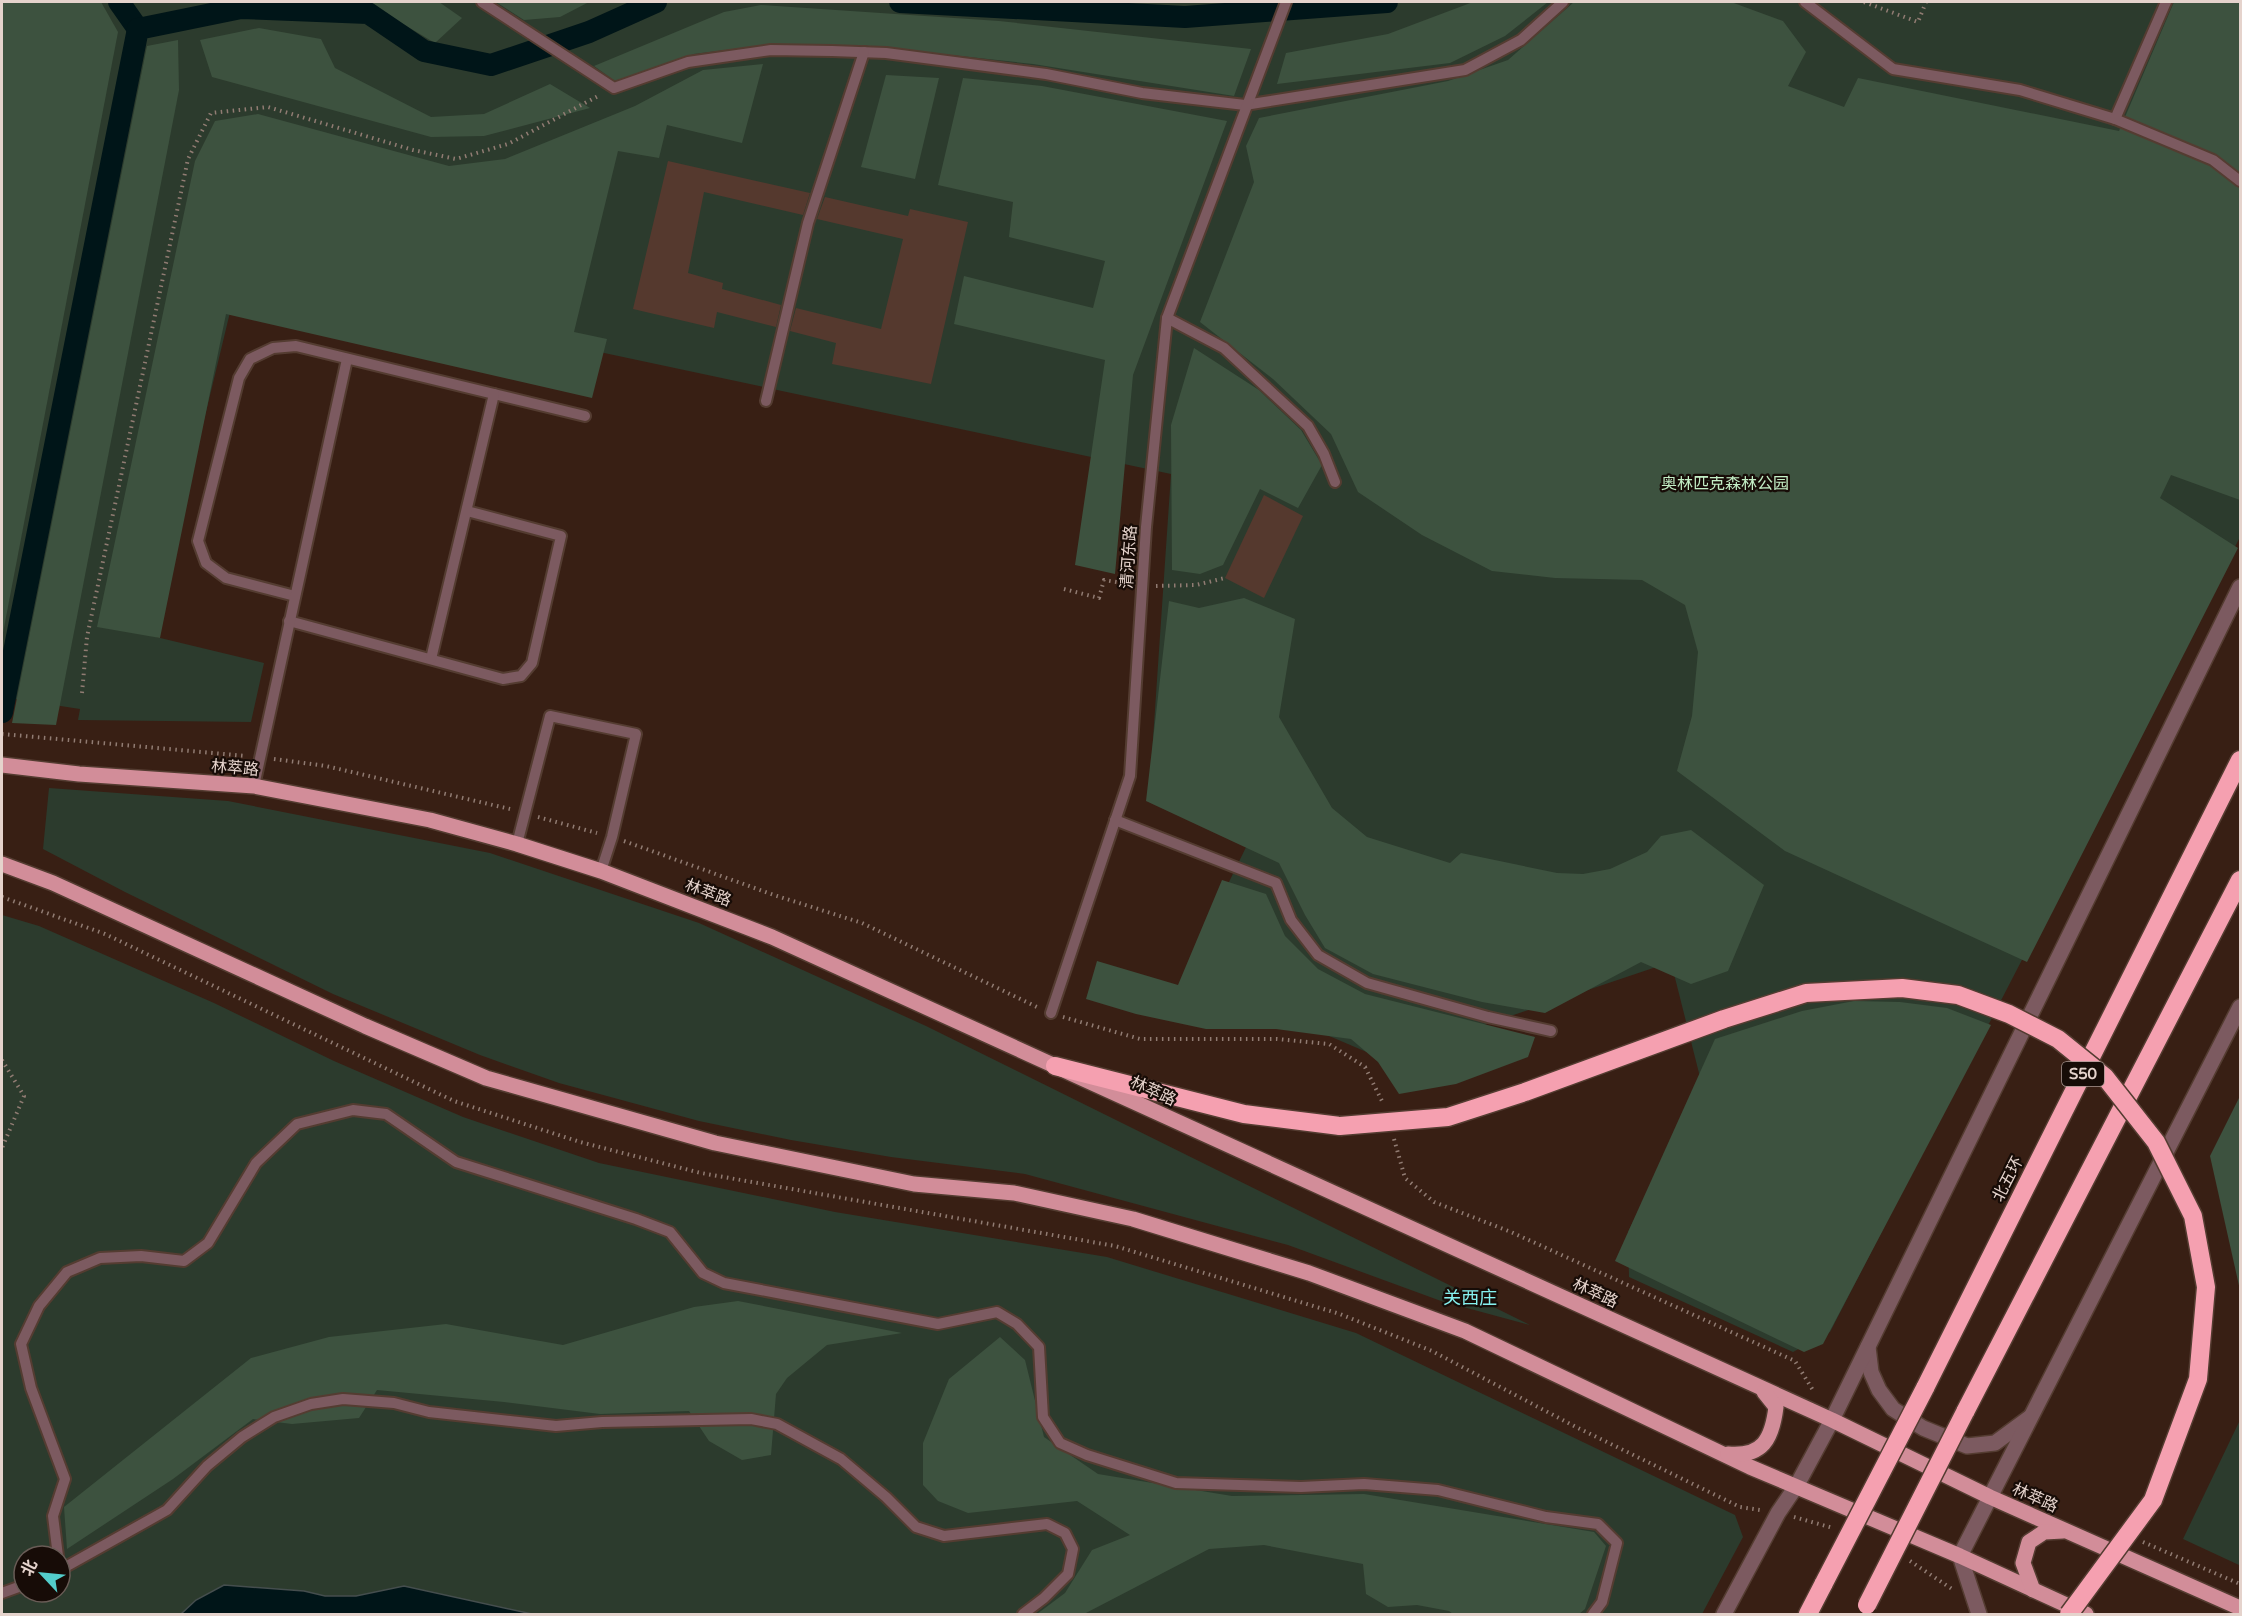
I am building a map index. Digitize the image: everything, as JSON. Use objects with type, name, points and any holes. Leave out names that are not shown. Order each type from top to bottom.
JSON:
[{"type":"highway","name":"北五环","points":[[1808,1614],[1925,1388],[2241,760]]},
{"type":"highway","points":[[1865,1610],[2241,880]]},
{"type":"highway","points":[[1055,1066],[1244,1114],[1340,1126],[1448,1117],[1525,1092],[1725,1019],[1806,993],[1902,988],[1958,995],[2008,1014],[2058,1040],[2105,1077],[2156,1142],[2193,1216],[2206,1287],[2198,1379],[2153,1500],[2068,1614]]},
{"type":"main road","name":"林萃路","points":[[2,765],[79,774],[254,786],[430,820],[517,844],[601,872],[772,938],[1832,1420],[1990,1497],[2241,1608]]},
{"type":"main road","points":[[2,864],[53,883],[364,1026],[486,1078],[715,1143],[914,1184],[1014,1193],[1144,1222],[1309,1273],[1465,1331],[1722,1454],[1960,1556],[2086,1614]]},
{"type":"main road","points":[[1722,1454],[1744,1456],[1753,1453],[1770,1432],[1776,1407],[1768,1395],[1756,1386]]},
{"type":"main road","points":[[2033,1590],[2023,1563],[2030,1542],[2044,1532],[2066,1531]]},
{"type":"street","points":[[1724,1614],[1778,1513],[1797,1485],[1832,1420],[2241,587]]},
{"type":"street","points":[[1979,1614],[1960,1556],[2241,1007]]},
{"type":"street","points":[[1868,1347],[1871,1372],[1880,1390],[1893,1409],[1923,1428],[1967,1446],[1995,1443],[2032,1415]]},
{"type":"lane","points":[[482,2],[614,88],[688,62],[700,60],[771,50],[864,52],[1046,74],[1142,93],[1245,105],[1465,70],[1521,40],[1563,2]]},
{"type":"lane","name":"清河东路","points":[[1051,1013],[1130,776],[1146,527],[1167,318],[1245,105],[1286,2]]},
{"type":"lane","points":[[1805,2],[1893,69],[2020,90],[2115,118],[2213,160],[2241,181]]},
{"type":"lane","points":[[2115,118],[2166,2]]},
{"type":"lane","points":[[766,400],[808,223],[864,52]]},
{"type":"lane","points":[[1167,318],[1224,348],[1308,426],[1324,454],[1335,482]]},
{"type":"lane","points":[[295,596],[226,578],[206,563],[198,541],[239,378],[250,359],[273,348],[296,346],[585,416]]},
{"type":"lane","points":[[254,786],[347,359]]},
{"type":"lane","points":[[431,659],[494,394]]},
{"type":"lane","points":[[289,621],[503,679],[521,676],[532,663],[561,536],[467,511]]},
{"type":"lane","points":[[517,844],[550,716],[636,734],[612,837],[601,872]]},
{"type":"lane","points":[[1115,820],[1276,883],[1291,920],[1318,955],[1367,983],[1488,1017],[1551,1031]]},
{"type":"lane","points":[[56,1544],[53,1516],[65,1479],[31,1388],[21,1344],[39,1306],[67,1272],[100,1258],[141,1256],[184,1261],[208,1243],[256,1163],[297,1124],[353,1110],[386,1114],[456,1162],[670,1232],[703,1273],[724,1283],[938,1324],[997,1312],[1017,1324],[1039,1347],[1043,1417],[1060,1443],[1088,1455],[1176,1483],[1301,1487],[1364,1484],[1438,1490],[1546,1518],[1598,1524],[1617,1543],[1602,1602],[1593,1614]]},
{"type":"lane","points":[[72,1562],[167,1510],[207,1466],[242,1437],[266,1422],[312,1404],[343,1399],[394,1403],[429,1412],[556,1426],[602,1422],[751,1419],[777,1424],[841,1459],[886,1497],[916,1527],[944,1536],[1047,1524],[1065,1533],[1073,1549],[1068,1574],[1044,1598],[1023,1614]]},
{"type":"path","points":[[1864,2],[1918,22],[1926,2]]},
{"type":"path","points":[[82,693],[87,637],[188,159],[211,113],[268,107],[413,150],[456,159],[508,144],[614,88]]},
{"type":"path","points":[[1064,589],[1099,598],[1104,580],[1142,586],[1196,585],[1224,578]]},
{"type":"path","points":[[2,734],[326,766],[525,813],[612,837],[774,896],[862,923],[1051,1013],[1140,1039],[1277,1039],[1329,1044],[1365,1067],[1385,1107]]},
{"type":"path","points":[[2,897],[105,934],[454,1101],[580,1142],[702,1173],[1115,1246],[1340,1314],[1432,1351],[1576,1427],[1740,1507],[1778,1513]]},
{"type":"path","points":[[2,1060],[24,1096],[2,1148]]},
{"type":"path","points":[[1392,1134],[1405,1178],[1434,1202],[1511,1232],[1795,1362],[1816,1395]]},
{"type":"green space","name":"奥林匹克森林公园","points":[[2,2],[2240,2],[2240,537],[1830,1332],[1793,1352],[1629,1277],[1628,1232],[1701,1081],[1671,962],[1383,1059],[1184,974],[1251,837],[1150,783],[1171,474],[239,275],[152,636],[264,663],[251,722],[78,720],[80,709],[2,697]]},
{"type":"green space","points":[[2,2],[101,2],[118,32],[2,638]]},
{"type":"green space","points":[[366,2],[439,2],[462,18],[435,43]]},
{"type":"green space","points":[[496,2],[589,2],[560,17],[524,20]]},
{"type":"green space","points":[[1473,2],[1548,2],[1505,36],[1450,63],[1277,84],[1286,53],[1388,34]]},
{"type":"green space","points":[[1574,2],[1731,2],[1783,21],[1806,52],[1788,86],[1844,107],[1858,78],[2119,131],[2174,2],[2240,2],[2240,500],[2171,475],[2160,498],[2238,548],[2027,962],[1785,851],[1677,771],[1692,716],[1698,652],[1685,605],[1642,580],[1555,578],[1492,571],[1422,535],[1358,492],[1331,434],[1273,379],[1200,322],[1254,182],[1246,146],[1259,118],[1448,81],[1508,60]]},
{"type":"green space","points":[[761,5],[999,21],[1251,49],[1234,96],[1033,64],[867,46],[767,45],[694,54],[623,87],[594,66],[724,12]]},
{"type":"green space","points":[[259,28],[321,39],[335,68],[431,117],[484,114],[550,84],[590,108],[484,136],[431,137],[212,77],[200,40]]},
{"type":"green space","points":[[178,40],[179,90],[56,725],[12,723],[147,46]]},
{"type":"green space","points":[[763,64],[742,143],[667,125],[659,158],[618,151],[574,332],[607,339],[592,398],[226,314],[160,638],[97,627],[195,161],[215,121],[258,114],[449,166],[505,159],[635,106],[703,70]]},
{"type":"green space","points":[[886,75],[939,78],[915,179],[861,167]]},
{"type":"green space","points":[[963,78],[1042,86],[1227,121],[1133,375],[1115,574],[1075,565],[1105,360],[954,324],[964,276],[1093,308],[1105,261],[1009,237],[1013,202],[938,185]]},
{"type":"green space","points":[[1194,348],[1259,390],[1301,430],[1322,465],[1298,508],[1260,489],[1223,565],[1200,574],[1172,570],[1171,425]]},
{"type":"green space","points":[[1244,598],[1295,619],[1279,717],[1332,808],[1367,837],[1450,863],[1461,853],[1557,873],[1583,874],[1610,869],[1647,852],[1661,836],[1691,830],[1764,885],[1728,971],[1691,984],[1641,962],[1545,1013],[1482,1002],[1373,974],[1325,948],[1305,915],[1279,863],[1146,801],[1169,601],[1199,608]]},
{"type":"green space","points":[[49,788],[228,801],[490,853],[699,923],[926,1026],[1530,1325],[1441,1301],[1288,1245],[1025,1174],[891,1157],[699,1121],[559,1083],[480,1055],[333,994],[43,849]]},
{"type":"green space","points":[[1222,880],[1266,894],[1285,936],[1318,969],[1365,994],[1535,1037],[1528,1057],[1456,1084],[1399,1094],[1378,1062],[1351,1039],[1276,1029],[1206,1029],[1136,1014],[1086,999],[1097,961],[1178,985]]},
{"type":"green space","points":[[2,915],[39,926],[214,1003],[334,1061],[463,1117],[599,1163],[835,1212],[1107,1257],[1356,1333],[1735,1515],[1743,1537],[1702,1614],[2,1614]]},
{"type":"green space","points":[[1854,1001],[1900,1002],[1947,1008],[1991,1025],[1823,1344],[1804,1352],[1615,1261],[1715,1039],[1802,1011]]},
{"type":"green space","points":[[2240,1096],[2240,1290],[2210,1156]]},
{"type":"green space","points":[[738,1301],[902,1333],[827,1345],[787,1378],[776,1394],[771,1455],[742,1460],[709,1441],[689,1411],[600,1414],[377,1390],[359,1418],[292,1424],[253,1419],[173,1479],[72,1546],[67,1544],[64,1507],[251,1358],[329,1337],[446,1324],[563,1345],[694,1307]]},
{"type":"green space","points":[[1000,1337],[1025,1360],[1044,1437],[1098,1474],[1232,1496],[1364,1494],[1594,1532],[1606,1546],[1585,1609],[1579,1614],[1453,1614],[1449,1611],[1417,1605],[1388,1607],[1366,1594],[1363,1564],[1264,1545],[1209,1549],[1084,1614],[1037,1614],[1065,1593],[1092,1550],[1130,1535],[1077,1501],[968,1513],[938,1501],[923,1485],[923,1443],[949,1379]]},
{"type":"green space","points":[[2240,1420],[2240,1561],[2239,1565],[2183,1539]]},
{"type":"shaded area","points":[[224,1585],[304,1591],[325,1596],[356,1596],[404,1586],[532,1614],[181,1614],[196,1600]]},
{"type":"building","points":[[668,161],[810,193],[803,215],[704,192],[688,273],[723,283],[722,289],[781,305],[776,327],[717,312],[714,328],[633,309]]},
{"type":"building","points":[[825,197],[908,216],[910,209],[968,222],[931,384],[832,364],[836,343],[790,331],[796,308],[881,329],[903,239],[817,219]]},
{"type":"building","points":[[1264,495],[1303,516],[1264,598],[1225,578]]},
{"type":"waterway","points":[[119,2],[138,29]]},
{"type":"waterway","points":[[2,712],[138,29],[241,8],[368,13],[424,51],[491,65],[589,32],[656,2]]},
{"type":"waterway","points":[[900,2],[1185,17],[1387,2]]},
{"type":"district","name":"关西庄","points":[[1470,1298]]}]
